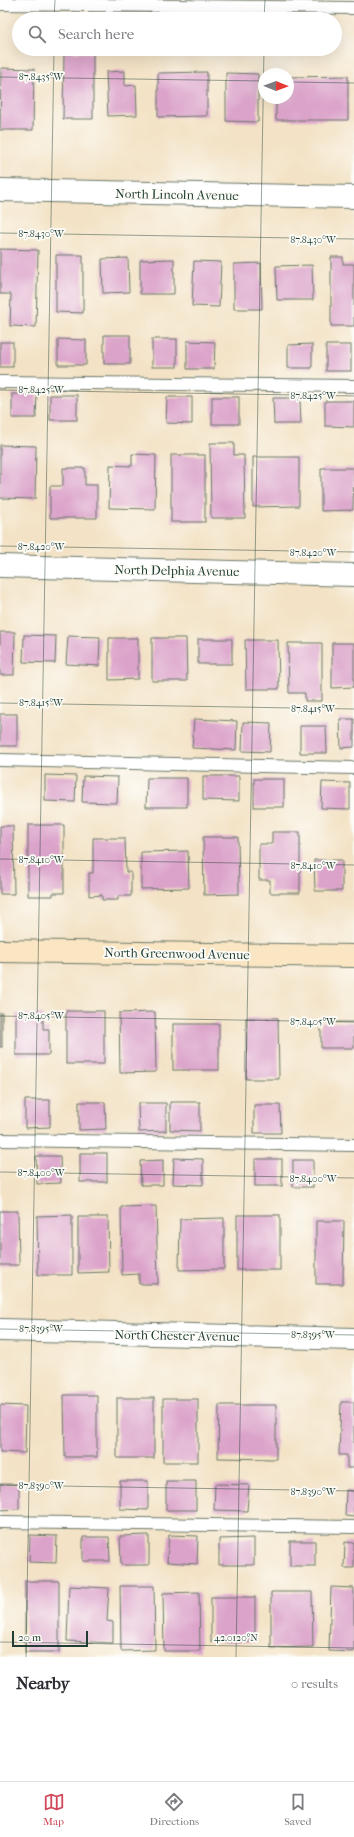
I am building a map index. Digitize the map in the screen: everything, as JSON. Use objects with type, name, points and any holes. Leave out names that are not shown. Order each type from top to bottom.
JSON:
[{"type":"street","name":"North Lincoln Avenue","points":[[0,190],[354,197]]},
{"type":"street","name":"North Delphia Avenue","points":[[0,566],[354,575]]},
{"type":"street","name":"North Greenwood Avenue","points":[[0,951],[354,956]]},
{"type":"street","name":"North Chester Avenue","points":[[0,1330],[354,1339]]},
{"type":"lane","points":[[0,4],[354,8]]},
{"type":"lane","points":[[0,382],[354,386]]},
{"type":"lane","points":[[0,760],[354,768]]},
{"type":"lane","points":[[0,1140],[354,1146]]},
{"type":"lane","points":[[0,1522],[354,1527]]},
{"type":"building","points":[[64,56],[93,56],[93,119],[63,119]]},
{"type":"building","points":[[1,68],[34,69],[33,130],[0,130]]},
{"type":"building","points":[[125,71],[125,86],[136,85],[137,115],[108,116],[106,72]]},
{"type":"building","points":[[207,72],[207,116],[158,117],[158,73]]},
{"type":"building","points":[[226,73],[258,74],[258,122],[226,121]]},
{"type":"building","points":[[348,76],[348,120],[276,120],[276,104],[294,104],[294,77]]},
{"type":"building","points":[[0,249],[38,250],[36,327],[10,326],[11,294],[0,294]]},
{"type":"building","points":[[56,255],[83,255],[83,313],[56,312]]},
{"type":"building","points":[[331,257],[343,257],[343,264],[354,264],[354,326],[331,326]]},
{"type":"building","points":[[128,258],[129,292],[103,293],[102,259]]},
{"type":"building","points":[[174,259],[174,294],[140,294],[140,260]]},
{"type":"building","points":[[194,261],[221,262],[219,307],[192,306]]},
{"type":"building","points":[[261,263],[262,309],[234,309],[234,264]]},
{"type":"building","points":[[312,265],[313,300],[277,300],[276,266]]},
{"type":"building","points":[[104,335],[130,335],[130,364],[104,364]]},
{"type":"building","points":[[58,339],[86,340],[86,365],[58,365]]},
{"type":"building","points":[[152,339],[177,339],[177,367],[152,367]]},
{"type":"building","points":[[187,341],[215,342],[214,369],[187,369]]},
{"type":"building","points":[[0,342],[13,342],[13,367],[0,367]]},
{"type":"building","points":[[312,344],[312,368],[288,368],[288,345]]},
{"type":"building","points":[[326,345],[351,345],[351,371],[326,371]]},
{"type":"building","points":[[12,394],[37,394],[36,418],[12,418]]},
{"type":"building","points":[[50,395],[77,395],[77,420],[50,420]]},
{"type":"building","points":[[167,397],[192,397],[192,424],[166,423]]},
{"type":"building","points":[[212,397],[239,397],[239,424],[212,424]]},
{"type":"building","points":[[273,398],[300,398],[301,424],[274,424]]},
{"type":"building","points":[[325,401],[354,401],[354,427],[325,426]]},
{"type":"building","points":[[210,443],[234,443],[234,455],[244,455],[245,518],[211,518]]},
{"type":"building","points":[[0,445],[36,446],[35,499],[0,498]]},
{"type":"building","points":[[132,454],[156,455],[155,509],[109,508],[110,465],[132,466]]},
{"type":"building","points":[[171,455],[205,455],[205,522],[171,522]]},
{"type":"building","points":[[253,457],[299,457],[299,506],[253,507]]},
{"type":"building","points":[[63,468],[85,468],[85,485],[97,485],[97,518],[50,518],[50,486],[63,486]]},
{"type":"building","points":[[321,468],[354,468],[353,510],[321,511]]},
{"type":"building","points":[[0,632],[15,632],[14,675],[0,675]]},
{"type":"building","points":[[24,635],[56,636],[55,663],[23,662]]},
{"type":"building","points":[[68,636],[100,637],[99,666],[66,664]]},
{"type":"building","points":[[109,638],[138,638],[138,679],[109,680]]},
{"type":"building","points":[[152,638],[186,638],[187,681],[152,681]]},
{"type":"building","points":[[198,639],[232,639],[232,664],[198,664]]},
{"type":"building","points":[[245,640],[278,640],[279,689],[246,689]]},
{"type":"building","points":[[288,643],[322,643],[322,701],[305,701],[305,693],[289,693]]},
{"type":"building","points":[[332,643],[354,643],[354,687],[332,688]]},
{"type":"building","points":[[0,714],[17,714],[17,746],[0,746]]},
{"type":"building","points":[[194,719],[237,721],[236,750],[192,748]]},
{"type":"building","points":[[340,719],[354,719],[354,747],[341,748]]},
{"type":"building","points":[[243,722],[271,723],[270,752],[242,751]]},
{"type":"building","points":[[300,726],[326,726],[327,753],[300,753]]},
{"type":"building","points":[[45,775],[76,776],[75,802],[45,801]]},
{"type":"building","points":[[83,776],[118,777],[117,803],[82,802]]},
{"type":"building","points":[[203,776],[239,776],[239,801],[203,800]]},
{"type":"building","points":[[147,778],[187,778],[187,807],[146,807]]},
{"type":"building","points":[[254,779],[284,779],[284,807],[254,807]]},
{"type":"building","points":[[322,782],[350,783],[350,809],[321,808]]},
{"type":"building","points":[[28,825],[64,825],[64,893],[53,893],[53,896],[28,896]]},
{"type":"building","points":[[0,826],[13,826],[14,894],[0,894]]},
{"type":"building","points":[[272,832],[300,832],[300,893],[270,893],[270,880],[259,880],[259,844],[272,844]]},
{"type":"building","points":[[203,837],[238,837],[239,894],[204,895]]},
{"type":"building","points":[[93,838],[125,838],[126,872],[131,872],[131,896],[118,896],[118,900],[102,900],[102,895],[89,896],[89,873],[93,873]]},
{"type":"building","points":[[188,851],[189,888],[141,889],[141,852]]},
{"type":"building","points":[[314,860],[342,860],[342,891],[315,891]]},
{"type":"building","points":[[66,1011],[104,1011],[104,1064],[66,1064]]},
{"type":"building","points":[[155,1012],[156,1072],[120,1073],[119,1013]]},
{"type":"building","points":[[0,1013],[2,1013],[2,1047],[0,1047]]},
{"type":"building","points":[[16,1014],[43,1014],[43,1029],[49,1029],[49,1055],[16,1055]]},
{"type":"building","points":[[246,1018],[278,1018],[279,1079],[246,1079]]},
{"type":"building","points":[[321,1022],[354,1022],[354,1048],[321,1048]]},
{"type":"building","points":[[173,1024],[219,1024],[219,1070],[173,1070]]},
{"type":"building","points":[[25,1100],[50,1100],[50,1127],[25,1128]]},
{"type":"building","points":[[79,1102],[105,1102],[106,1129],[79,1130]]},
{"type":"building","points":[[170,1102],[200,1102],[200,1131],[170,1130]]},
{"type":"building","points":[[138,1103],[166,1103],[166,1131],[139,1132]]},
{"type":"building","points":[[254,1105],[280,1105],[281,1133],[254,1133]]},
{"type":"building","points":[[80,1153],[107,1153],[107,1182],[80,1182]]},
{"type":"building","points":[[36,1156],[60,1156],[61,1183],[37,1184]]},
{"type":"building","points":[[174,1158],[203,1159],[203,1185],[173,1184]]},
{"type":"building","points":[[255,1159],[282,1159],[282,1186],[255,1186]]},
{"type":"building","points":[[163,1160],[163,1185],[141,1185],[140,1161]]},
{"type":"building","points":[[293,1160],[313,1160],[313,1187],[293,1187]]},
{"type":"building","points":[[156,1206],[158,1284],[139,1284],[139,1274],[122,1275],[121,1207]]},
{"type":"building","points":[[0,1211],[18,1211],[19,1265],[0,1265]]},
{"type":"building","points":[[72,1215],[72,1275],[38,1275],[37,1216]]},
{"type":"building","points":[[237,1215],[280,1215],[280,1270],[237,1270]]},
{"type":"building","points":[[78,1217],[108,1217],[109,1272],[78,1273]]},
{"type":"building","points":[[224,1218],[224,1269],[179,1270],[180,1219]]},
{"type":"building","points":[[316,1221],[344,1221],[343,1284],[316,1284]]},
{"type":"building","points":[[64,1395],[97,1395],[97,1457],[65,1457]]},
{"type":"building","points":[[117,1398],[154,1398],[154,1458],[117,1458]]},
{"type":"building","points":[[163,1399],[198,1399],[198,1462],[163,1462]]},
{"type":"building","points":[[341,1402],[354,1402],[354,1468],[347,1468],[347,1455],[339,1455]]},
{"type":"building","points":[[0,1405],[26,1406],[25,1453],[0,1452]]},
{"type":"building","points":[[219,1405],[276,1405],[276,1459],[218,1458]]},
{"type":"building","points":[[120,1481],[148,1481],[148,1510],[120,1509]]},
{"type":"building","points":[[166,1481],[196,1481],[196,1510],[166,1510]]},
{"type":"building","points":[[0,1484],[19,1484],[19,1509],[0,1510]]},
{"type":"building","points":[[215,1484],[249,1485],[247,1511],[214,1510]]},
{"type":"building","points":[[346,1490],[354,1491],[354,1517],[345,1516]]},
{"type":"building","points":[[30,1535],[57,1536],[56,1563],[29,1562]]},
{"type":"building","points":[[149,1535],[149,1565],[121,1565],[120,1536]]},
{"type":"building","points":[[169,1535],[198,1536],[197,1564],[167,1562]]},
{"type":"building","points":[[83,1537],[109,1537],[110,1561],[83,1561]]},
{"type":"building","points":[[254,1538],[254,1565],[219,1565],[219,1539]]},
{"type":"building","points":[[290,1541],[315,1541],[315,1566],[290,1566]]},
{"type":"building","points":[[345,1542],[354,1543],[354,1568],[344,1568]]},
{"type":"building","points":[[25,1581],[59,1581],[59,1652],[25,1652]]},
{"type":"building","points":[[69,1586],[109,1588],[107,1621],[113,1622],[113,1643],[67,1641]]},
{"type":"building","points":[[120,1586],[154,1586],[155,1650],[121,1651]]},
{"type":"building","points":[[331,1587],[354,1588],[354,1652],[329,1651]]},
{"type":"building","points":[[199,1592],[200,1651],[164,1651],[163,1593]]},
{"type":"building","points":[[271,1592],[312,1592],[313,1647],[271,1648]]},
{"type":"building","points":[[211,1597],[255,1597],[255,1642],[211,1642]]}]
